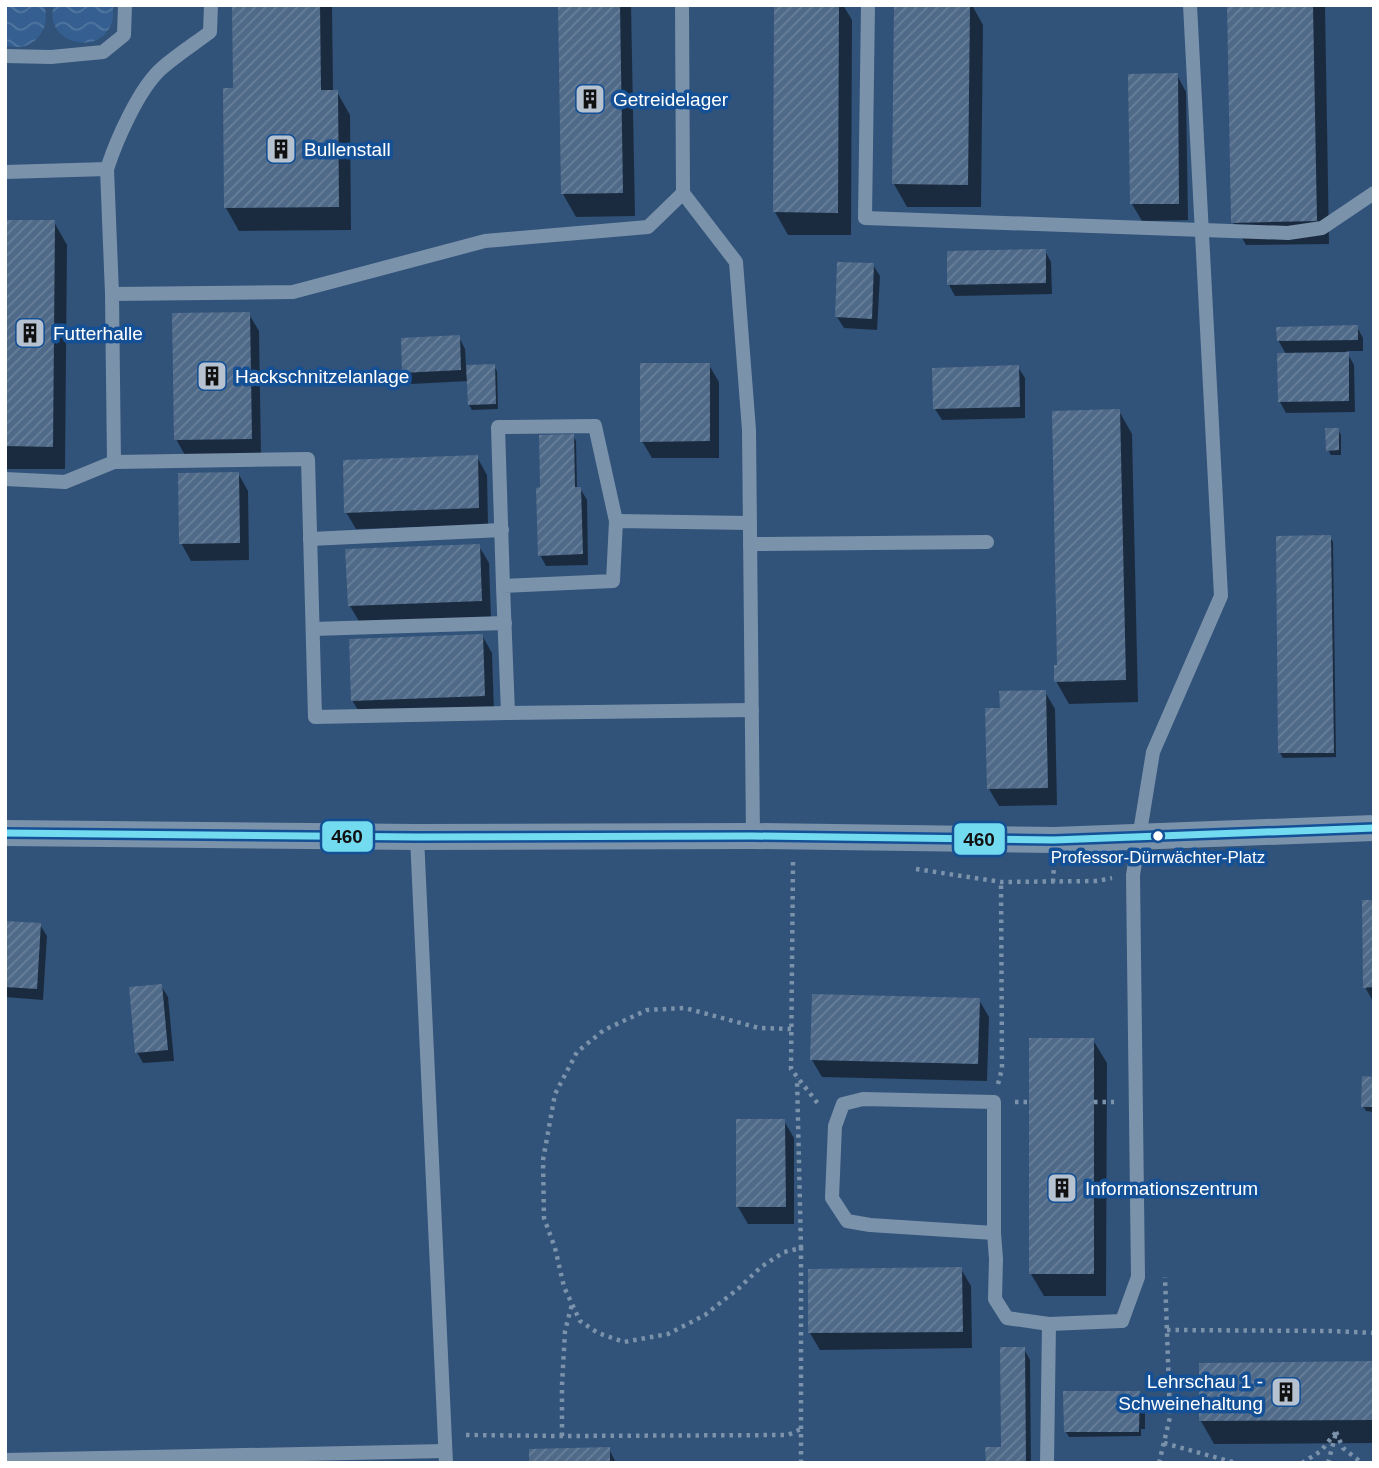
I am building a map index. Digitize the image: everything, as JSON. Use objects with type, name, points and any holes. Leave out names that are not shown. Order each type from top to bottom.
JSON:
[{"type":"street","points":[[5,833],[417,838],[794,836],[1054,840],[1374,828]]},
{"type":"lane","points":[[5,56],[51,57],[103,52],[124,35],[125,5]]},
{"type":"lane","points":[[114,462],[107,170],[139,98],[160,70],[210,32],[211,5]]},
{"type":"lane","points":[[681,5],[684,193],[736,262],[749,430],[753,836]]},
{"type":"lane","points":[[868,5],[865,218],[1288,233],[1322,228],[1374,193]]},
{"type":"lane","points":[[994,1233],[870,1225],[847,1221],[832,1198],[835,1126],[843,1104],[863,1099],[993,1102],[995,1299],[1007,1318],[1049,1324],[1122,1321],[1138,1277],[1133,875],[1138,837],[1153,752],[1221,596],[1190,5]]},
{"type":"lane","points":[[5,172],[107,170]]},
{"type":"lane","points":[[112,294],[293,292],[485,241],[648,227],[684,193]]},
{"type":"lane","points":[[503,586],[614,581],[616,521],[595,426],[498,427],[503,586],[508,713]]},
{"type":"lane","points":[[5,479],[65,482],[114,462],[308,459],[315,718],[752,710]]},
{"type":"lane","points":[[616,521],[750,523]]},
{"type":"lane","points":[[310,540],[502,530]]},
{"type":"lane","points":[[751,544],[987,542]]},
{"type":"lane","points":[[313,629],[505,623]]},
{"type":"lane","points":[[5,1460],[445,1457],[417,838]]},
{"type":"lane","points":[[1047,1463],[1049,1324]]},
{"type":"path","points":[[794,836],[791,1069],[835,1126]]},
{"type":"path","points":[[993,1102],[1002,1069],[1001,882]]},
{"type":"path","points":[[791,1029],[759,1028],[685,1008],[647,1010],[604,1030],[577,1052],[555,1094],[543,1160],[544,1218],[555,1248],[564,1287],[580,1321],[598,1334],[624,1342],[668,1334],[705,1315],[761,1267],[784,1252],[802,1248]]},
{"type":"path","points":[[797,1078],[802,1248],[801,1463]]},
{"type":"path","points":[[1159,1463],[1170,1417],[1165,1277]]},
{"type":"path","points":[[562,1436],[565,1331],[572,1303]]},
{"type":"path","points":[[1167,1330],[1374,1333]]},
{"type":"path","points":[[444,1434],[788,1435],[801,1429]]},
{"type":"path","points":[[1302,1463],[1321,1451],[1336,1432]]},
{"type":"path","points":[[1328,1463],[1336,1432]]},
{"type":"path","points":[[1336,1432],[1343,1448],[1362,1463]]},
{"type":"path","points":[[1164,1443],[1236,1463]]},
{"type":"water","points":[[5,5],[44,5],[46,20],[37,39],[25,46],[5,46]]},
{"type":"water","points":[[54,5],[113,5],[113,20],[106,33],[96,40],[85,43],[74,41],[56,28],[53,18]]},
{"type":"building","name":"Bullenstall","points":[[232,5],[320,5],[321,90],[338,90],[339,207],[224,208],[223,88],[233,88]]},
{"type":"building","name":"Getreidelager","points":[[558,5],[620,5],[623,193],[561,194]]},
{"type":"building","points":[[774,5],[839,5],[838,213],[773,212]]},
{"type":"building","points":[[894,5],[970,5],[968,185],[892,184]]},
{"type":"building","points":[[1227,5],[1313,5],[1317,221],[1231,223]]},
{"type":"building","points":[[1178,73],[1179,204],[1130,204],[1128,74]]},
{"type":"building","name":"Futterhalle","points":[[5,220],[55,220],[53,447],[5,446]]},
{"type":"building","points":[[1046,249],[1046,283],[947,285],[947,251]]},
{"type":"building","points":[[837,262],[874,263],[872,319],[835,317]]},
{"type":"building","name":"Hackschnitzelanlage","points":[[250,312],[252,439],[174,440],[172,313]]},
{"type":"building","points":[[1358,325],[1358,340],[1277,341],[1276,327]]},
{"type":"building","points":[[460,335],[461,370],[402,373],[401,338]]},
{"type":"building","points":[[1349,352],[1349,401],[1278,402],[1277,353]]},
{"type":"building","points":[[640,363],[710,363],[710,441],[640,442]]},
{"type":"building","points":[[495,364],[496,404],[468,405],[466,365]]},
{"type":"building","points":[[1019,365],[1020,407],[933,409],[932,368]]},
{"type":"building","points":[[1120,409],[1126,680],[1054,682],[1054,665],[1057,665],[1052,411]]},
{"type":"building","points":[[1325,428],[1339,428],[1339,450],[1326,451]]},
{"type":"building","points":[[574,434],[575,487],[581,487],[583,554],[538,556],[536,488],[540,487],[539,435]]},
{"type":"building","points":[[478,455],[479,508],[344,513],[343,460]]},
{"type":"building","points":[[239,472],[240,543],[179,544],[178,473]]},
{"type":"building","points":[[1331,535],[1334,753],[1278,753],[1276,536]]},
{"type":"building","points":[[480,544],[482,601],[348,606],[345,549]]},
{"type":"building","points":[[483,634],[485,696],[351,701],[349,639]]},
{"type":"building","points":[[1046,690],[1048,788],[987,789],[985,708],[1000,708],[999,691]]},
{"type":"building","points":[[1362,900],[1374,900],[1374,987],[1363,988]]},
{"type":"building","points":[[5,921],[41,923],[37,989],[5,987]]},
{"type":"building","points":[[162,984],[168,1050],[135,1053],[129,987]]},
{"type":"building","points":[[812,994],[980,998],[978,1064],[810,1060]]},
{"type":"building","name":"Informationszentrum","points":[[1029,1038],[1094,1038],[1094,1274],[1029,1274]]},
{"type":"building","points":[[1362,1076],[1374,1077],[1374,1107],[1361,1107]]},
{"type":"building","points":[[736,1119],[785,1119],[786,1207],[736,1207]]},
{"type":"building","points":[[962,1267],[963,1332],[808,1333],[808,1269]]},
{"type":"building","points":[[1000,1347],[1025,1347],[1026,1463],[986,1463],[985,1447],[1001,1447]]},
{"type":"building","name":"Lehrschau 1 - Schweinehaltung","points":[[1374,1361],[1374,1420],[1199,1421],[1199,1363]]},
{"type":"building","points":[[1063,1391],[1140,1391],[1139,1432],[1064,1432]]},
{"type":"building","points":[[610,1447],[610,1463],[529,1463],[529,1449]]},
{"type":"transit line","name":"460","points":[[5,833],[1054,840],[1374,828]]},
{"type":"place","name":"Getreidelager","points":[[590,99]]},
{"type":"place","name":"Bullenstall","points":[[281,149]]},
{"type":"place","name":"Futterhalle","points":[[30,333]]},
{"type":"place","name":"Hackschnitzelanlage","points":[[212,376]]},
{"type":"place","name":"Professor-Dürrwächter-Platz","points":[[1158,836]]},
{"type":"place","name":"Informationszentrum","points":[[1062,1188]]},
{"type":"place","name":"Lehrschau 1 - Schweinehaltung","points":[[1286,1392]]}]
